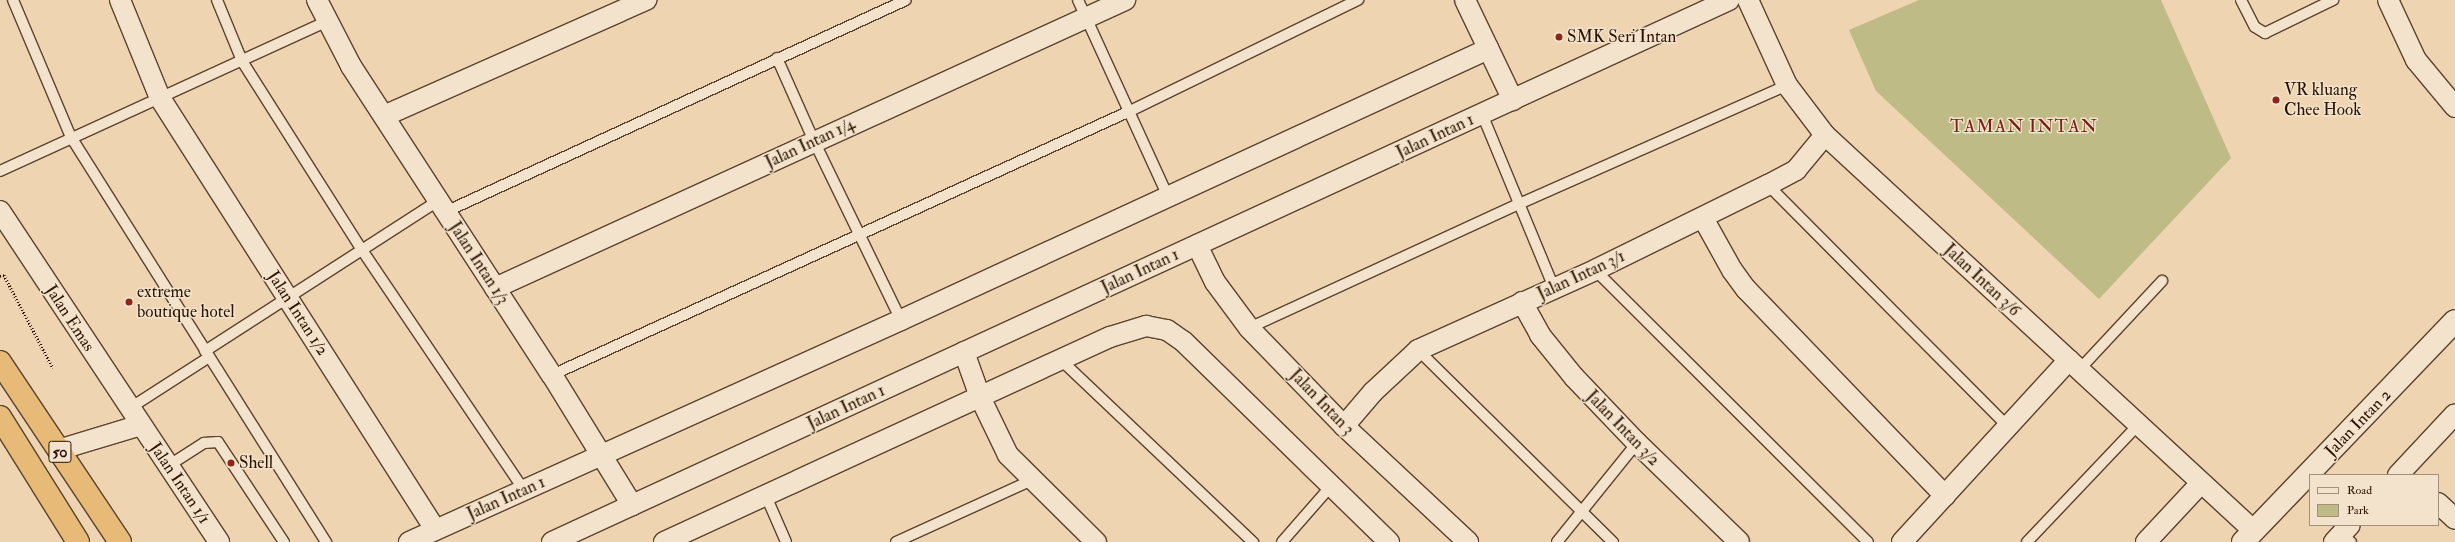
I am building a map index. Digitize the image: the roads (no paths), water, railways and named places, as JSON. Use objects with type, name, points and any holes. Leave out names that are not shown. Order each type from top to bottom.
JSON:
[{"type":"highway","name":"50","points":[[0,362],[120,542]]},
{"type":"highway","name":"50","points":[[0,417],[78,542]]},
{"type":"street","name":"Jalan Intan 1/2","points":[[120,0],[160,98],[436,529]]},
{"type":"street","name":"Jalan Intan 1/3","points":[[317,0],[351,66],[552,375],[632,505]]},
{"type":"street","points":[[384,116],[646,0]]},
{"type":"street","name":"Jalan Intan 1/4","points":[[496,288],[814,141],[1082,9],[1125,0]]},
{"type":"street","points":[[1465,0],[1513,100]]},
{"type":"street","name":"Jalan Intan 1","points":[[552,542],[1729,0]]},
{"type":"street","name":"Jalan Intan 3/6","points":[[1748,0],[1786,85],[1825,135],[2139,424],[2201,483],[2249,537]]},
{"type":"street","points":[[2388,0],[2416,60],[2455,107]]},
{"type":"street","name":"Jalan Intan 1","points":[[409,542],[603,456],[901,320],[1488,49]]},
{"type":"street","name":"Jalan Intan 3/1","points":[[1344,426],[1373,392],[1418,350],[1595,270],[1768,185],[1796,170],[1825,135]]},
{"type":"street","name":"Jalan Emas","points":[[0,210],[141,425]]},
{"type":"street","points":[[1703,218],[1732,270],[1746,289],[1945,496]]},
{"type":"street","name":"Jalan Intan 3","points":[[1197,245],[1215,282],[1249,328],[1344,426],[1468,542]]},
{"type":"street","name":"Jalan Intan 3/2","points":[[1522,302],[1540,335],[1574,377],[1637,444],[1739,542]]},
{"type":"street","name":"Jalan Intan 2","points":[[2309,474],[2455,321]]},
{"type":"street","points":[[664,542],[1110,337],[1146,326],[1167,330],[1183,341],[1389,542]]},
{"type":"street","points":[[964,352],[980,397],[1008,455],[1096,542]]},
{"type":"street","points":[[1902,542],[2008,427],[2074,365]]},
{"type":"street","points":[[2403,473],[2455,414]]},
{"type":"street","points":[[58,450],[141,425]]},
{"type":"street","name":"Jalan Intan 1/1","points":[[141,425],[219,542]]},
{"type":"street","name":"Jalan Intan 2","points":[[2249,537],[2309,474]]},
{"type":"street","points":[[2146,542],[2201,483]]},
{"type":"street","points":[[2439,504],[2455,519]]},
{"type":"lane","points":[[13,0],[70,137],[326,542]]},
{"type":"lane","points":[[217,0],[242,61],[362,250],[524,490]]},
{"type":"lane","points":[[130,408],[288,298],[362,250],[442,206],[906,0]]},
{"type":"lane","points":[[552,375],[1130,112],[1358,0]]},
{"type":"lane","points":[[2241,0],[2255,27],[2264,33],[2333,0]]},
{"type":"lane","points":[[1082,9],[1168,197]]},
{"type":"lane","points":[[0,171],[70,137],[242,61],[327,21]]},
{"type":"lane","points":[[777,58],[814,141],[901,320]]},
{"type":"lane","points":[[1249,328],[1519,204],[1786,85]]},
{"type":"lane","points":[[1482,114],[1554,288]]},
{"type":"lane","points":[[1768,185],[2008,427]]},
{"type":"lane","points":[[1595,270],[1868,542]]},
{"type":"lane","points":[[2074,365],[2162,281]]},
{"type":"lane","points":[[1418,350],[1613,542]]},
{"type":"lane","points":[[1061,360],[1253,542]]},
{"type":"lane","points":[[2027,542],[2139,424]]},
{"type":"lane","points":[[168,466],[204,443],[218,442],[284,542]]},
{"type":"lane","points":[[1557,542],[1583,513],[1637,444]]},
{"type":"lane","points":[[896,542],[1032,480]]},
{"type":"lane","points":[[1282,542],[1331,486]]},
{"type":"lane","points":[[766,496],[786,542]]},
{"type":"place","name":"SMK Seri Intan","points":[[1559,37]]},
{"type":"place","name":"VR kluang Chee Hook","points":[[2276,100]]},
{"type":"place","name":"extreme boutique hotel","points":[[129,302]]},
{"type":"place","name":"Shell","points":[[231,463]]},
{"type":"district","name":"TAMAN INTAN","points":[[2024,127]]}]
